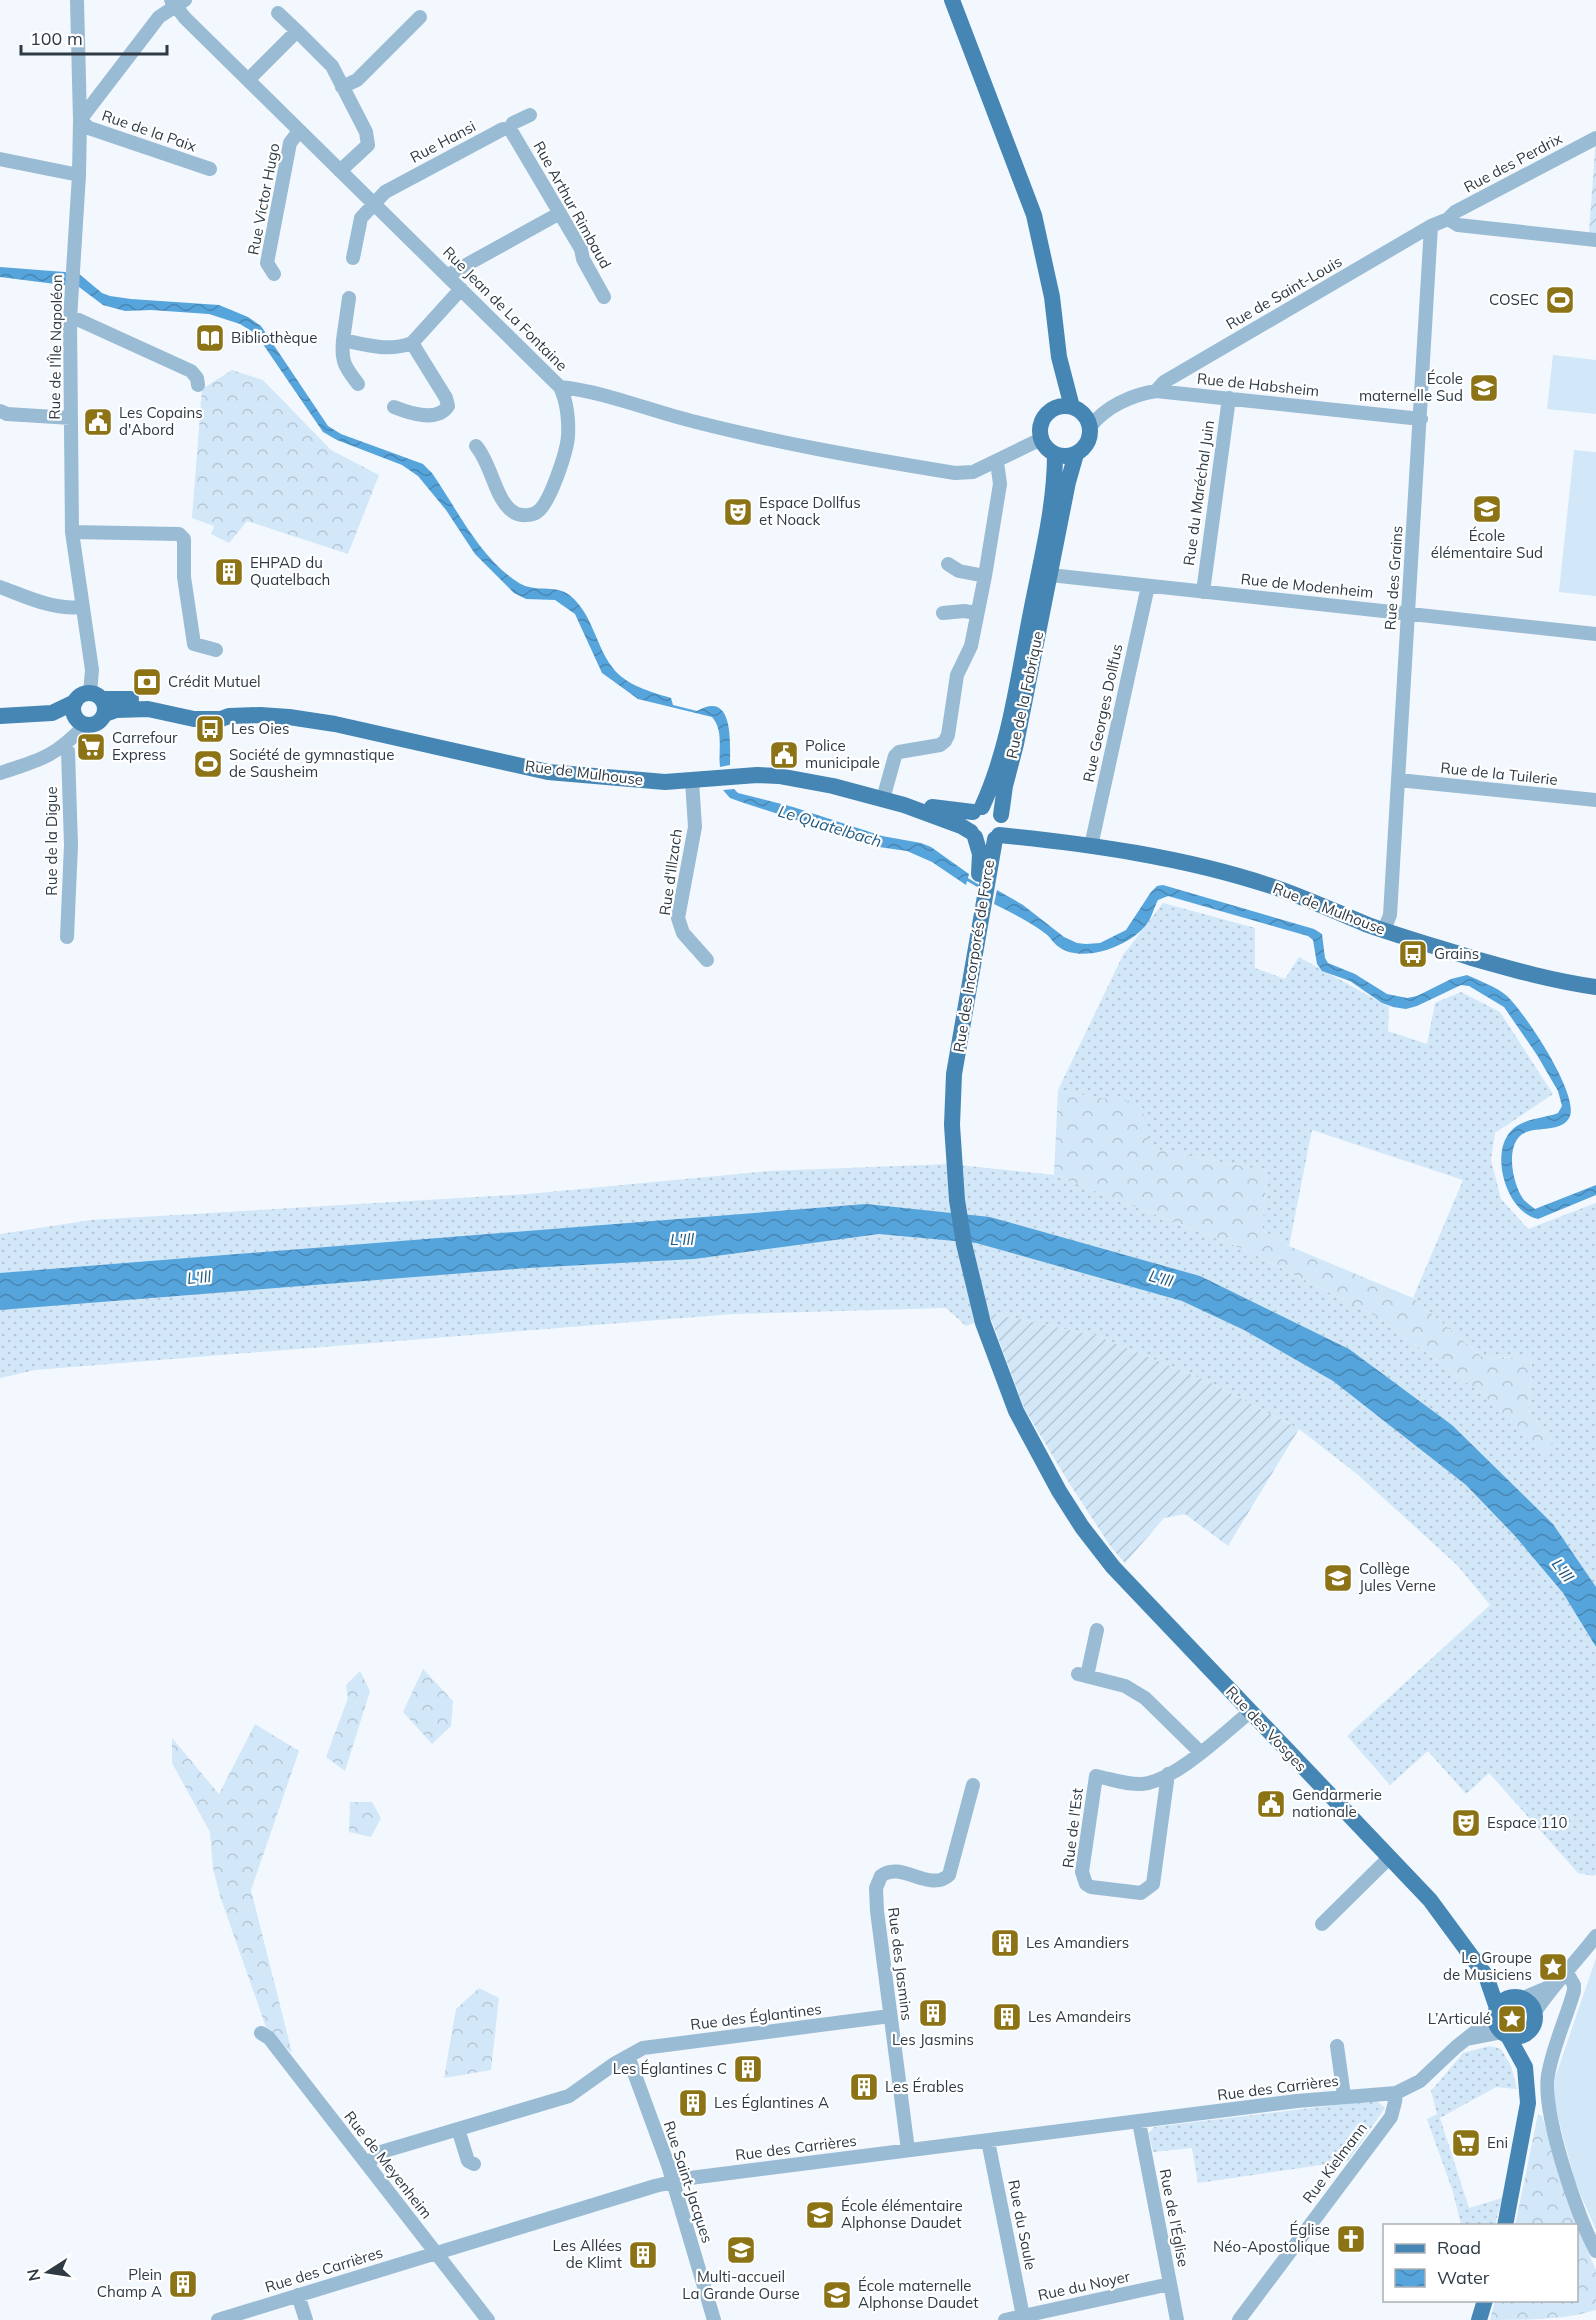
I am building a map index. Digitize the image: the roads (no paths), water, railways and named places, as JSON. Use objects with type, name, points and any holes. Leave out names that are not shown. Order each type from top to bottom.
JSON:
[{"type":"main road","points":[[952,0],[1034,215],[1052,297],[1059,357],[1080,415],[1089,440],[1076,454],[1066,456],[1055,454],[1044,446],[1041,439],[1041,424],[1044,417],[1080,415]]},
{"type":"main road","name":"Rue de la Fabrique","points":[[1000,827],[1005,786],[1016,744],[1044,575],[1055,480],[1055,454]]},
{"type":"main road","name":"Rue de la Fabrique","points":[[978,809],[993,782],[1005,741],[1044,575],[1076,454]]},
{"type":"main road","points":[[0,716],[52,713],[78,715],[99,722],[99,702],[81,695],[78,715]]},
{"type":"main road","name":"Rue de Mulhouse","points":[[99,702],[116,711],[148,709],[194,719],[221,719],[229,716],[289,717],[335,724],[548,772],[634,780],[692,781],[757,775],[798,779],[904,805],[961,826],[973,835]]},
{"type":"main road","points":[[0,724],[53,722],[78,715]]},
{"type":"main road","name":"Rue de Mulhouse","points":[[904,805],[978,809]]},
{"type":"main road","points":[[993,807],[1000,827],[984,841],[973,835],[969,822],[978,809],[993,807]]},
{"type":"main road","name":"Rue de Mulhouse","points":[[1000,827],[1024,839],[1059,840],[1202,866],[1310,900],[1384,930],[1556,981],[1596,987]]},
{"type":"main road","name":"Rue des Incorporés de Force","points":[[1000,827],[983,877],[954,1074],[951,1114],[954,1168],[964,1244],[992,1349],[1016,1411],[1059,1491],[1082,1527],[1113,1567]]},
{"type":"main road","name":"Rue des Incorporés de Force","points":[[973,835],[980,854],[983,877]]},
{"type":"main road","name":"Rue des Vosges","points":[[1113,1567],[1430,1900],[1507,2005]]},
{"type":"main road","name":"Rue des Vosges","points":[[1505,2224],[1528,2103],[1524,2067],[1529,2031],[1535,2019],[1533,2006],[1507,2005]]},
{"type":"main road","name":"Rue des Vosges","points":[[1507,2005],[1496,2022],[1524,2067]]},
{"type":"main road","points":[[1505,2034],[1519,2037],[1529,2031]]},
{"type":"main road","points":[[1479,2320],[1485,2302]]},
{"type":"street","name":"Rue de l'Île Napoléon","points":[[77,0],[80,120],[70,319],[72,532],[92,670],[99,702]]},
{"type":"street","points":[[80,120],[159,17],[177,2]]},
{"type":"street","name":"Rue Jean de La Fontaine","points":[[177,2],[248,80],[560,387],[634,402],[695,422],[838,453],[956,473],[973,472],[1041,439]]},
{"type":"street","points":[[278,13],[332,66],[366,132],[368,145],[340,171]]},
{"type":"street","points":[[342,87],[357,80],[420,17]]},
{"type":"street","points":[[248,80],[297,31]]},
{"type":"street","name":"Rue Hansi","points":[[374,203],[385,192],[503,129],[510,129],[513,123],[530,115]]},
{"type":"street","name":"Rue de la Paix","points":[[80,120],[89,128],[210,169]]},
{"type":"street","name":"Rue Arthur Rimbaud","points":[[510,129],[581,249],[583,259],[604,297]]},
{"type":"street","name":"Rue Victor Hugo","points":[[274,274],[267,263],[290,143],[299,131]]},
{"type":"street","name":"Rue des Perdrix","points":[[1431,226],[1448,219],[1455,212],[1596,138]]},
{"type":"street","points":[[0,159],[79,175]]},
{"type":"street","points":[[353,258],[361,218],[374,203]]},
{"type":"street","points":[[447,275],[560,213]]},
{"type":"street","points":[[1448,219],[1458,225],[1596,240]]},
{"type":"street","name":"Rue de Saint-Louis","points":[[1156,391],[1164,382],[1431,226]]},
{"type":"street","name":"Rue des Grains","points":[[1384,930],[1390,915],[1431,226]]},
{"type":"street","points":[[343,340],[386,349],[399,348],[412,343],[462,289]]},
{"type":"street","points":[[349,298],[341,354],[344,366],[358,384]]},
{"type":"street","points":[[70,319],[79,320],[191,371],[197,378],[198,385]]},
{"type":"street","points":[[394,407],[422,415],[438,414],[445,411],[448,406],[446,398],[412,343]]},
{"type":"street","points":[[476,446],[485,456],[498,492],[505,504],[515,513],[527,515],[538,512],[545,503],[566,453],[568,417],[560,387]]},
{"type":"street","name":"Rue de Habsheim","points":[[1080,415],[1141,393],[1156,391],[1421,418]]},
{"type":"street","name":"Rue du Maréchal Juin","points":[[1203,592],[1229,398]]},
{"type":"street","points":[[0,411],[7,414],[71,418]]},
{"type":"street","points":[[883,799],[895,756],[899,752],[931,747],[945,741],[957,675],[971,646],[985,576],[1000,484],[997,462]]},
{"type":"street","points":[[72,532],[179,534],[184,539],[184,577],[194,644],[216,650]]},
{"type":"street","points":[[948,564],[960,571],[985,576]]},
{"type":"street","name":"Rue de Modenheim","points":[[1044,575],[1596,634]]},
{"type":"street","name":"Rue Georges Dollfus","points":[[1091,846],[1148,586]]},
{"type":"street","points":[[0,587],[43,604],[69,609],[82,607]]},
{"type":"street","points":[[943,613],[964,611],[977,613]]},
{"type":"street","points":[[0,773],[45,758],[60,749],[78,715]]},
{"type":"street","name":"Rue de la Digue","points":[[60,749],[68,752],[70,845],[67,936]]},
{"type":"street","name":"Rue de la Tuilerie","points":[[1398,780],[1596,800]]},
{"type":"street","name":"Rue d'Illzach","points":[[692,781],[695,827],[678,918],[683,933],[707,960]]},
{"type":"street","points":[[1097,1630],[1083,1675],[1125,1686],[1145,1698],[1200,1753]]},
{"type":"street","name":"Rue de l'Est","points":[[1168,1774],[1153,1884],[1141,1893],[1091,1887],[1086,1884],[1082,1872],[1096,1776],[1133,1784],[1152,1782],[1200,1753],[1250,1712]]},
{"type":"street","points":[[1152,1782],[1166,1789]]},
{"type":"street","name":"Rue des Jasmins","points":[[908,2150],[876,1888],[881,1876],[892,1871],[934,1881],[944,1880],[950,1875],[973,1785]]},
{"type":"street","points":[[1322,1924],[1389,1858]]},
{"type":"street","points":[[1535,2012],[1554,1984],[1567,1973],[1596,1936]]},
{"type":"street","points":[[1567,1973],[1574,1985],[1574,1991],[1548,2077],[1548,2104],[1565,2168],[1588,2236],[1596,2251]]},
{"type":"street","points":[[1395,2093],[1420,2081],[1465,2039],[1507,2005],[1554,1984]]},
{"type":"street","name":"Rue des Églantines","points":[[367,2164],[381,2152],[569,2096],[643,2048],[890,2016]]},
{"type":"street","name":"Rue de Meyenheim","points":[[261,2033],[269,2038],[488,2320]]},
{"type":"street","points":[[1465,2039],[1505,2034]]},
{"type":"street","points":[[1337,2046],[1344,2096]]},
{"type":"street","name":"Rue Saint-Jacques","points":[[628,2056],[673,2182],[714,2320]]},
{"type":"street","name":"Rue des Carrières","points":[[218,2320],[673,2182],[908,2150],[1344,2096],[1395,2093]]},
{"type":"street","name":"Rue Kielmann","points":[[1239,2320],[1390,2117],[1395,2102],[1395,2093]]},
{"type":"street","name":"Rue de l'Église","points":[[1139,2122],[1177,2320]]},
{"type":"street","points":[[458,2129],[468,2161],[474,2164]]},
{"type":"street","name":"Rue du Saule","points":[[988,2141],[1023,2316]]},
{"type":"street","name":"Rue du Noyer","points":[[1005,2320],[1170,2284]]},
{"type":"street","points":[[298,2295],[306,2320]]},
{"type":"water","points":[[0,267],[78,273],[102,293],[110,296],[219,305],[248,317],[261,326],[328,426],[341,434],[423,464],[432,473],[481,548],[505,573],[526,586],[555,589],[574,599],[586,615],[612,667],[624,679],[671,698],[673,705],[697,711],[709,706],[718,707],[724,713],[727,722],[730,765],[720,767],[719,734],[712,717],[638,699],[602,673],[575,614],[555,600],[526,599],[514,593],[475,554],[446,510],[418,476],[402,465],[337,440],[323,432],[256,334],[240,324],[209,314],[151,310],[125,311],[103,305],[79,287],[0,277]]},
{"type":"water","points":[[734,789],[738,793],[793,807],[882,836],[931,847],[969,874],[966,885],[932,862],[907,851],[879,847],[741,802],[730,798],[723,790]]},
{"type":"water","points":[[1163,885],[1314,929],[1322,934],[1325,958],[1328,963],[1355,974],[1387,994],[1407,998],[1417,996],[1451,979],[1467,975],[1503,993],[1526,1019],[1548,1053],[1566,1090],[1570,1105],[1570,1116],[1566,1122],[1555,1127],[1526,1132],[1516,1141],[1512,1167],[1520,1194],[1535,1209],[1596,1185],[1596,1195],[1538,1219],[1527,1214],[1510,1195],[1502,1167],[1505,1141],[1516,1127],[1527,1121],[1558,1113],[1562,1106],[1558,1091],[1537,1055],[1504,1007],[1469,986],[1461,985],[1417,1006],[1406,1009],[1393,1007],[1382,1003],[1350,981],[1322,971],[1317,964],[1313,940],[1308,936],[1168,896],[1158,900],[1148,922],[1129,940],[1105,950],[1080,954],[1059,947],[1040,930],[994,904],[997,890],[1023,905],[1064,937],[1077,943],[1100,943],[1126,930],[1151,892],[1157,886]]},
{"type":"water","name":"L'Ill","points":[[866,1204],[990,1217],[1200,1276],[1349,1349],[1452,1425],[1553,1524],[1596,1587],[1596,1647],[1563,1593],[1515,1536],[1466,1485],[1333,1381],[1244,1330],[1182,1301],[976,1243],[879,1234],[694,1259],[528,1268],[0,1310],[0,1273]]},
{"type":"waterway","name":"Le Quatelbach","points":[[965,878],[980,887]]},
{"type":"place","name":"COSEC","points":[[1560,300]]},
{"type":"place","name":"Bibliothèque","points":[[210,338]]},
{"type":"place","name":"École maternelle Sud","points":[[1484,388]]},
{"type":"place","name":"Les Copains d'Abord","points":[[98,422]]},
{"type":"place","name":"École élémentaire Sud","points":[[1487,509]]},
{"type":"place","name":"Espace Dollfus et Noack","points":[[738,512]]},
{"type":"place","name":"EHPAD du Quatelbach","points":[[229,572]]},
{"type":"place","name":"Crédit Mutuel","points":[[147,682]]},
{"type":"place","name":"Les Oies","points":[[210,729]]},
{"type":"place","name":"Carrefour Express","points":[[91,747]]},
{"type":"place","name":"Police municipale","points":[[784,755]]},
{"type":"place","name":"Société de gymnastique de Sausheim","points":[[208,764]]},
{"type":"place","name":"Grains","points":[[1413,954]]},
{"type":"place","name":"Collège Jules Verne","points":[[1338,1578]]},
{"type":"place","name":"Gendarmerie nationale","points":[[1271,1804]]},
{"type":"place","name":"Espace 110","points":[[1466,1823]]},
{"type":"place","name":"Les Amandiers","points":[[1005,1943]]},
{"type":"place","name":"Le Groupe de Musiciens","points":[[1553,1967]]},
{"type":"place","name":"Les Jasmins","points":[[933,2013]]},
{"type":"place","name":"Les Amandeirs","points":[[1007,2017]]},
{"type":"place","name":"L’Articulé","points":[[1512,2019]]},
{"type":"place","name":"Les Églantines C","points":[[748,2069]]},
{"type":"place","name":"Les Érables","points":[[864,2087]]},
{"type":"place","name":"Les Églantines A","points":[[693,2103]]},
{"type":"place","name":"Eni","points":[[1466,2143]]},
{"type":"place","name":"École élémentaire Alphonse Daudet","points":[[820,2215]]},
{"type":"place","name":"Église Néo-Apostolique","points":[[1351,2239]]},
{"type":"place","name":"Multi-accueil La Grande Ourse","points":[[741,2250]]},
{"type":"place","name":"Les Allées de Klimt","points":[[643,2255]]},
{"type":"place","name":"Plein Champ A","points":[[183,2284]]},
{"type":"place","name":"École maternelle Alphonse Daudet","points":[[837,2295]]}]
